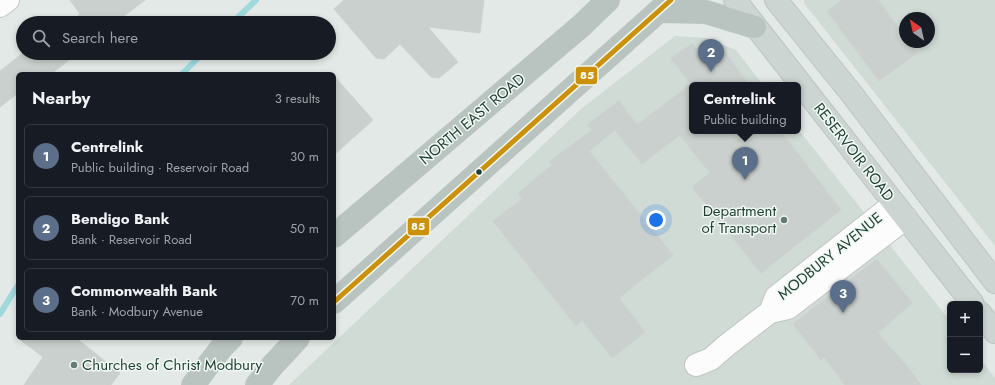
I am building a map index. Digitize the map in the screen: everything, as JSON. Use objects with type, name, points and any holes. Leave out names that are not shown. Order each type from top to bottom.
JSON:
[{"type":"highway","name":"NORTH EAST ROAD","points":[[336,234],[581,26],[608,0]]},
{"type":"highway","points":[[336,300],[665,5],[706,12],[755,27]]},
{"type":"highway","points":[[193,385],[229,340]]},
{"type":"highway","points":[[257,385],[296,340]]},
{"type":"main road","points":[[581,26],[599,0]]},
{"type":"main road","name":"RESERVOIR ROAD","points":[[735,0],[798,82]]},
{"type":"main road","points":[[776,0],[788,9],[850,93],[995,282]]},
{"type":"main road","name":"RESERVOIR ROAD","points":[[801,85],[971,301]]},
{"type":"main road","points":[[983,317],[995,332]]},
{"type":"street","points":[[0,6],[8,0]]},
{"type":"street","name":"MODBURY AVENUE","points":[[696,365],[711,359],[770,312],[788,308],[900,211]]},
{"type":"shaded area","points":[[804,0],[995,0],[995,246],[804,3]]},
{"type":"shaded area","points":[[675,36],[706,38],[736,50],[761,82],[689,82],[689,134],[801,134],[801,133],[947,317],[947,373],[983,373],[983,363],[995,378],[995,385],[289,385],[581,109]]},
{"type":"building","points":[[70,0],[145,0],[124,16],[78,16],[80,14]]},
{"type":"building","points":[[344,0],[484,0],[480,33],[428,27],[458,62],[439,78],[431,77],[400,44],[384,59],[376,58],[334,9]]},
{"type":"building","points":[[842,0],[878,0],[899,29],[899,48],[913,48],[917,53],[879,81],[827,11]]},
{"type":"building","points":[[692,44],[700,53],[712,45],[717,51],[722,48],[747,82],[689,82],[671,58]]},
{"type":"building","points":[[16,58],[16,60],[69,60],[54,72],[16,72],[16,95],[0,107],[0,71]]},
{"type":"building","points":[[336,78],[373,120],[336,153]]},
{"type":"building","points":[[689,86],[689,134],[782,134],[841,210],[761,273],[692,187],[710,173],[680,135],[642,164],[615,130],[589,151],[673,255],[619,298],[645,332],[612,358],[582,320],[576,326],[493,221],[522,199],[518,193],[552,165],[549,162],[592,130],[587,125],[619,101],[637,125]]},
{"type":"building","points":[[877,259],[912,303],[878,333],[905,363],[921,385],[845,385],[824,357],[821,360],[793,324]]},
{"type":"building","name":"Churches of Christ Modbury","points":[[21,340],[79,340],[120,373],[111,385],[24,385],[43,357]]},
{"type":"waterway","points":[[239,16],[256,0]]},
{"type":"waterway","points":[[184,72],[196,60]]},
{"type":"waterway","points":[[0,314],[16,288]]},
{"type":"transit line","name":"85","points":[[336,300],[671,0]]},
{"type":"place","name":"Bendigo Bank","points":[[711,72]]},
{"type":"place","name":"Centrelink","points":[[745,180]]},
{"type":"place","name":"Department of Transport","points":[[784,220]]},
{"type":"place","name":"Commonwealth Bank","points":[[843,313]]},
{"type":"place","name":"Churches of Christ Modbury","points":[[74,365]]}]
